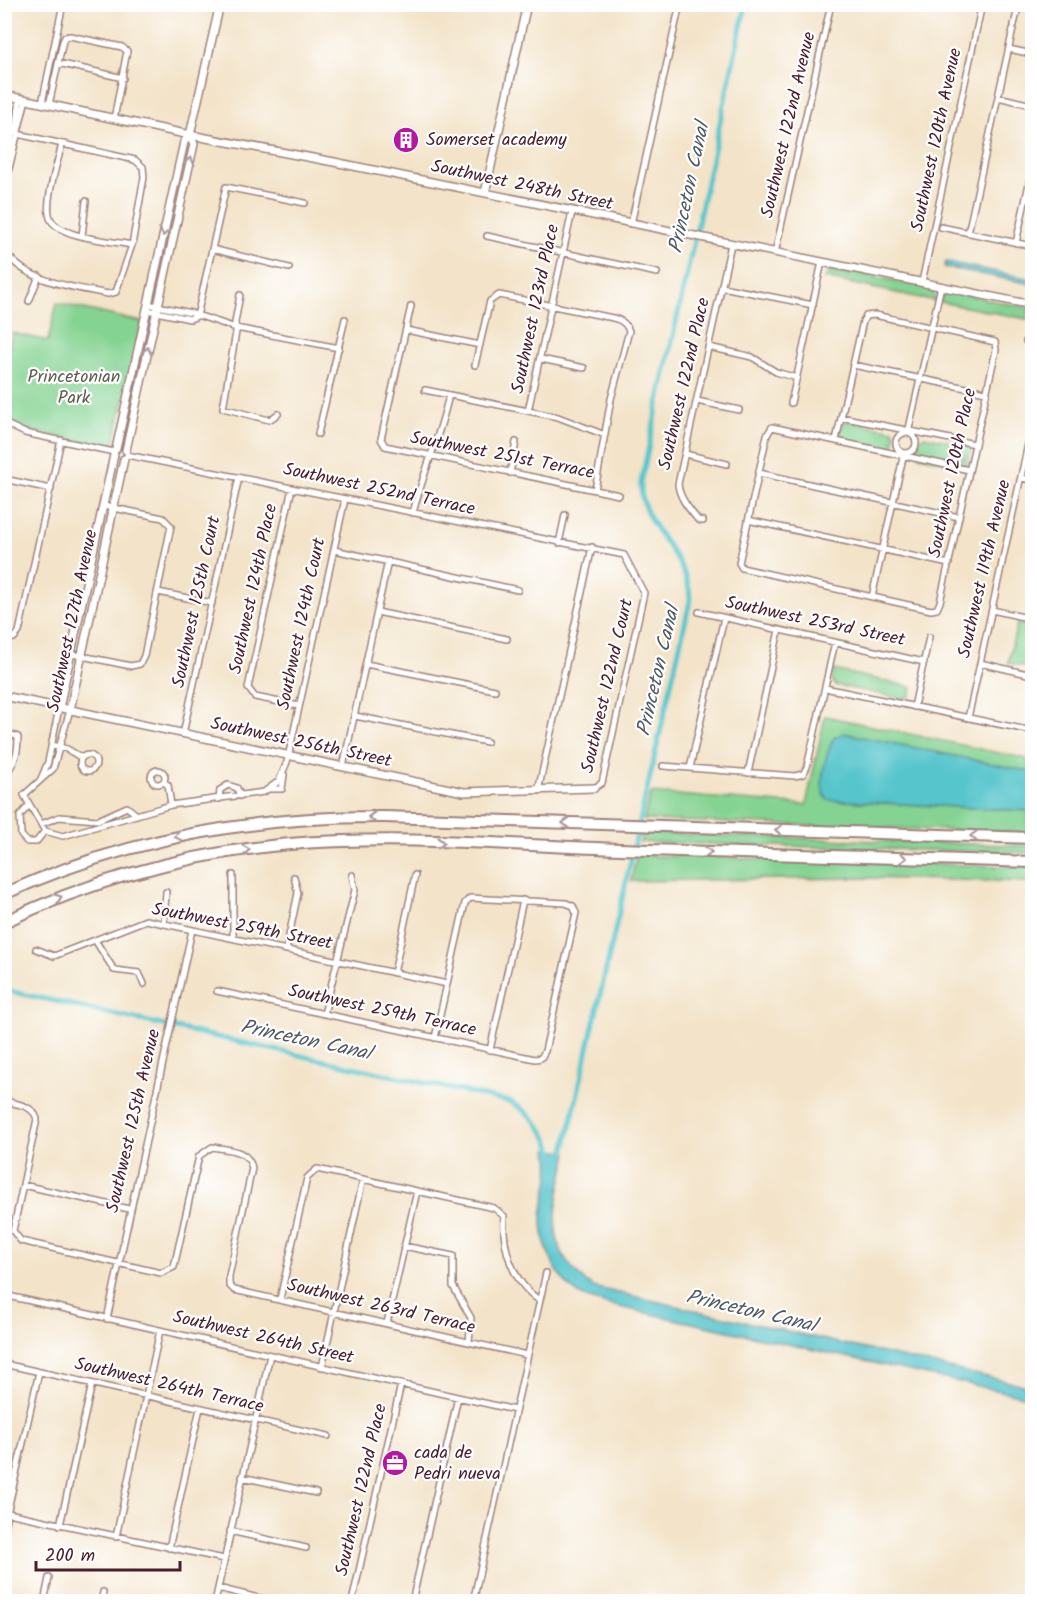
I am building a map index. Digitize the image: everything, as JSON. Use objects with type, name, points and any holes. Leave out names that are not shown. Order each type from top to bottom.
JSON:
[{"type":"highway","points":[[4,894],[64,869],[170,837],[251,824],[312,818],[375,816],[1032,838]]},
{"type":"highway","points":[[4,922],[100,882],[165,864],[253,848],[313,843],[378,841],[1032,862]]},
{"type":"street","points":[[45,104],[63,4]]},
{"type":"street","name":"Southwest 127th Avenue","points":[[39,783],[52,745],[132,379],[194,144],[190,135],[220,4]]},
{"type":"street","points":[[485,193],[527,4]]},
{"type":"street","points":[[631,224],[680,4]]},
{"type":"street","name":"Southwest 122nd Avenue","points":[[775,253],[831,4]]},
{"type":"street","name":"Southwest 120th Avenue","points":[[922,282],[982,4]]},
{"type":"street","points":[[968,233],[1019,4]]},
{"type":"street","points":[[45,104],[66,36],[126,50],[128,56],[114,118]]},
{"type":"street","points":[[1009,49],[1032,54]]},
{"type":"street","points":[[58,63],[123,78]]},
{"type":"street","name":"Southwest 248th Street","points":[[4,95],[190,135],[1032,305]]},
{"type":"street","points":[[998,97],[1032,105]]},
{"type":"street","points":[[4,189],[23,99]]},
{"type":"street","points":[[4,131],[135,160],[143,167],[144,177],[132,245],[116,292],[108,294],[50,281],[7,261],[4,248]]},
{"type":"street","points":[[62,144],[49,205],[50,217],[55,226],[82,236],[132,245]]},
{"type":"street","points":[[1016,243],[1030,195],[1032,170]]},
{"type":"street","points":[[196,316],[226,187],[305,203]]},
{"type":"street","points":[[82,236],[86,201]]},
{"type":"street","name":"Southwest 123rd Place","points":[[528,411],[572,212]]},
{"type":"street","points":[[941,227],[1032,246]]},
{"type":"street","points":[[487,236],[657,273]]},
{"type":"street","name":"Southwest 122nd Place","points":[[703,521],[698,520],[678,491],[678,482],[731,244]]},
{"type":"street","points":[[212,249],[289,268]]},
{"type":"street","points":[[791,403],[822,262]]},
{"type":"street","points":[[29,301],[39,276]]},
{"type":"street","points":[[908,432],[941,286]]},
{"type":"street","points":[[722,287],[813,305]]},
{"type":"street","points":[[240,295],[223,408],[269,420],[278,414]]},
{"type":"street","points":[[475,366],[490,301],[494,296],[619,320],[627,325],[628,331],[611,399],[595,490]]},
{"type":"street","points":[[411,306],[406,330],[480,345]]},
{"type":"street","points":[[152,308],[190,319],[196,316],[236,328],[339,348]]},
{"type":"street","name":"Southwest 127th Avenue","points":[[29,805],[24,795],[52,769],[61,747],[126,454],[152,308]]},
{"type":"street","points":[[836,440],[863,321],[870,315],[932,327]]},
{"type":"street","points":[[318,434],[345,319]]},
{"type":"street","name":"Southwest 120th Place","points":[[872,597],[931,610],[938,608],[949,564],[996,344],[990,339],[932,327]]},
{"type":"street","name":"Southwest 251st Terrace","points":[[406,330],[382,442],[388,448],[618,495]]},
{"type":"street","points":[[709,347],[752,357],[776,372],[797,378]]},
{"type":"street","points":[[541,358],[584,368]]},
{"type":"street","points":[[853,365],[987,392]]},
{"type":"street","points":[[132,379],[141,380]]},
{"type":"street","points":[[424,390],[558,417],[605,435]]},
{"type":"street","points":[[413,513],[421,477],[440,435],[449,395]]},
{"type":"street","points":[[697,401],[740,410]]},
{"type":"street","points":[[842,417],[975,444]]},
{"type":"street","points":[[4,423],[22,432],[115,452]]},
{"type":"street","name":"Southwest 119th Avenue","points":[[968,718],[1032,426]]},
{"type":"street","points":[[904,454],[872,597],[743,569],[739,563],[768,433],[772,427],[904,454],[969,470]]},
{"type":"street","points":[[904,454],[899,450],[897,441],[901,435],[908,432]]},
{"type":"street","points":[[904,454],[912,451],[916,444],[914,436],[908,432]]},
{"type":"street","points":[[4,640],[14,638],[20,627],[61,440]]},
{"type":"street","points":[[510,473],[516,442]]},
{"type":"street","points":[[121,447],[126,454],[118,459],[115,452],[121,447]]},
{"type":"street","name":"Southwest 252nd Terrace","points":[[126,454],[624,555]]},
{"type":"street","points":[[685,454],[727,464]]},
{"type":"street","points":[[759,473],[959,517]]},
{"type":"street","name":"Southwest 125th Court","points":[[183,734],[239,477]]},
{"type":"street","points":[[1021,478],[1032,480]]},
{"type":"street","points":[[4,479],[51,489]]},
{"type":"street","name":"Southwest 124th Place","points":[[292,488],[249,690],[252,695],[300,706]]},
{"type":"street","name":"Southwest 124th Court","points":[[240,796],[270,789],[284,774],[345,499]]},
{"type":"street","points":[[72,654],[126,666],[138,665],[144,658],[171,524],[163,518],[104,506]]},
{"type":"street","points":[[559,543],[565,515]]},
{"type":"street","points":[[748,520],[949,564]]},
{"type":"street","points":[[538,791],[592,547]]},
{"type":"street","points":[[334,550],[518,590]]},
{"type":"street","name":"Southwest 122nd Court","points":[[594,788],[602,783],[644,593],[624,555]]},
{"type":"street","points":[[343,767],[388,561]]},
{"type":"street","points":[[158,592],[212,603]]},
{"type":"street","points":[[992,610],[1032,620]]},
{"type":"street","points":[[377,612],[507,639]]},
{"type":"street","name":"Southwest 253rd Street","points":[[699,612],[924,662]]},
{"type":"street","points":[[690,768],[724,618]]},
{"type":"street","points":[[748,772],[779,630]]},
{"type":"street","points":[[914,707],[929,637]]},
{"type":"street","points":[[663,766],[795,776],[803,774],[807,767],[835,642]]},
{"type":"street","points":[[980,663],[1032,675]]},
{"type":"street","points":[[366,664],[495,690]]},
{"type":"street","points":[[825,688],[1032,731]]},
{"type":"street","name":"Southwest 256th Street","points":[[4,696],[464,792],[594,788]]},
{"type":"street","points":[[355,716],[487,742]]},
{"type":"street","points":[[4,732],[18,737],[18,751],[12,767],[4,775]]},
{"type":"street","points":[[52,745],[82,758]]},
{"type":"street","points":[[164,782],[168,785],[171,806]]},
{"type":"street","points":[[45,831],[36,842],[27,842],[21,835],[20,816],[29,805],[45,831],[63,836],[171,806],[240,796],[237,788],[228,784],[220,790],[219,799]]},
{"type":"street","points":[[41,824],[59,817],[98,820],[127,807],[137,815]]},
{"type":"street","points":[[394,973],[415,874]]},
{"type":"street","points":[[233,875],[233,938]]},
{"type":"street","points":[[324,1014],[337,960],[344,943],[355,890],[352,875]]},
{"type":"street","points":[[286,950],[298,893],[294,877]]},
{"type":"street","points":[[164,924],[166,892]]},
{"type":"street","points":[[435,1038],[465,903],[470,898],[523,900],[490,1050]]},
{"type":"street","name":"Southwest 259th Terrace","points":[[217,991],[490,1050],[535,1059],[541,1058],[545,1051],[576,913],[573,906],[566,903],[523,900]]},
{"type":"street","name":"Southwest 259th Street","points":[[36,949],[54,956],[146,920],[447,984]]},
{"type":"street","name":"Southwest 125th Avenue","points":[[107,1319],[129,1209],[192,930]]},
{"type":"street","points":[[95,940],[114,970],[139,973],[144,984]]},
{"type":"street","points":[[4,1101],[29,1107],[36,1113],[37,1119],[13,1231],[15,1237],[21,1241],[118,1263]]},
{"type":"street","name":"Southwest 263rd Terrace","points":[[118,1263],[161,1272],[169,1271],[174,1267],[199,1156],[205,1149],[212,1147],[243,1154],[250,1159],[252,1168],[229,1276],[230,1285],[234,1290],[527,1355]]},
{"type":"street","points":[[280,1299],[307,1178],[317,1169],[494,1208],[504,1216],[506,1247],[519,1281],[525,1291],[539,1300]]},
{"type":"street","points":[[322,1367],[363,1179]]},
{"type":"street","points":[[23,1185],[129,1209]]},
{"type":"street","points":[[387,1323],[417,1191]]},
{"type":"street","points":[[404,1246],[453,1256],[453,1286],[471,1318],[469,1342]]},
{"type":"street","points":[[473,1602],[546,1273]]},
{"type":"street","name":"Southwest 264th Street","points":[[4,1295],[515,1410]]},
{"type":"street","points":[[116,1537],[160,1330]]},
{"type":"street","points":[[215,1602],[270,1355]]},
{"type":"street","name":"Southwest 264th Terrace","points":[[4,1364],[328,1436]]},
{"type":"street","points":[[4,1527],[39,1372]]},
{"type":"street","points":[[60,1525],[92,1384]]},
{"type":"street","name":"Southwest 122nd Place","points":[[352,1602],[401,1384]]},
{"type":"street","points":[[412,1602],[458,1397]]},
{"type":"street","points":[[169,1548],[200,1408]]},
{"type":"street","points":[[242,1477],[316,1492]]},
{"type":"street","points":[[8,1514],[224,1560]]},
{"type":"street","points":[[230,1531],[306,1548]]},
{"type":"street","points":[[44,1602],[49,1578]]},
{"type":"street","points":[[218,1588],[275,1602]]},
{"type":"street","points":[[101,1602],[103,1592]]},
{"type":"green space","points":[[826,269],[928,287],[934,294],[935,301],[825,278],[830,272]]},
{"type":"green space","points":[[952,292],[1029,308],[1027,319],[940,302],[944,294]]},
{"type":"green space","name":"Princetonian Park","points":[[57,303],[142,322],[114,443],[110,447],[30,431],[5,420],[5,366],[12,333],[48,341]]},
{"type":"green space","points":[[848,421],[893,430],[896,435],[894,440],[891,439],[894,445],[888,449],[843,439],[840,434],[842,424]]},
{"type":"green space","points":[[924,436],[968,445],[971,450],[968,464],[963,463],[966,454],[958,465],[920,456],[917,450],[919,440]]},
{"type":"green space","points":[[1017,624],[1032,627],[1032,632],[1027,629],[1026,633],[1028,636],[1032,634],[1032,668],[1008,663]]},
{"type":"green space","points":[[834,670],[912,687],[910,696],[904,699],[835,685],[832,680]]},
{"type":"green space","points":[[825,716],[1032,760],[1032,772],[843,733],[829,757],[824,773],[823,782],[828,800],[1032,811],[1032,833],[644,820],[651,793],[806,805]]},
{"type":"green space","points":[[642,833],[1032,846],[1032,853],[640,842]]},
{"type":"green space","points":[[637,855],[1032,867],[1032,882],[866,878],[631,881]]},
{"type":"water","points":[[946,262],[1032,279],[1032,284],[944,267]]},
{"type":"water","points":[[843,733],[1032,772],[1032,811],[828,800],[822,788],[825,762],[833,739]]},
{"type":"water","name":"Princeton Canal","points":[[548,1149],[568,1153],[556,1210],[558,1242],[565,1258],[576,1273],[593,1287],[1032,1387],[1032,1398],[606,1304],[584,1297],[566,1283],[559,1274],[544,1240],[542,1218],[549,1178]]},
{"type":"waterway","name":"Princeton Canal","points":[[563,1158],[690,601],[688,585],[682,569],[648,513],[642,498],[641,482],[746,4]]},
{"type":"waterway","name":"Princeton Canal","points":[[4,990],[511,1102],[539,1125],[552,1148],[554,1157]]},
{"type":"place","name":"Somerset academy","points":[[406,140]]},
{"type":"place","name":"cada de Pedri nueva","points":[[395,1463]]}]
